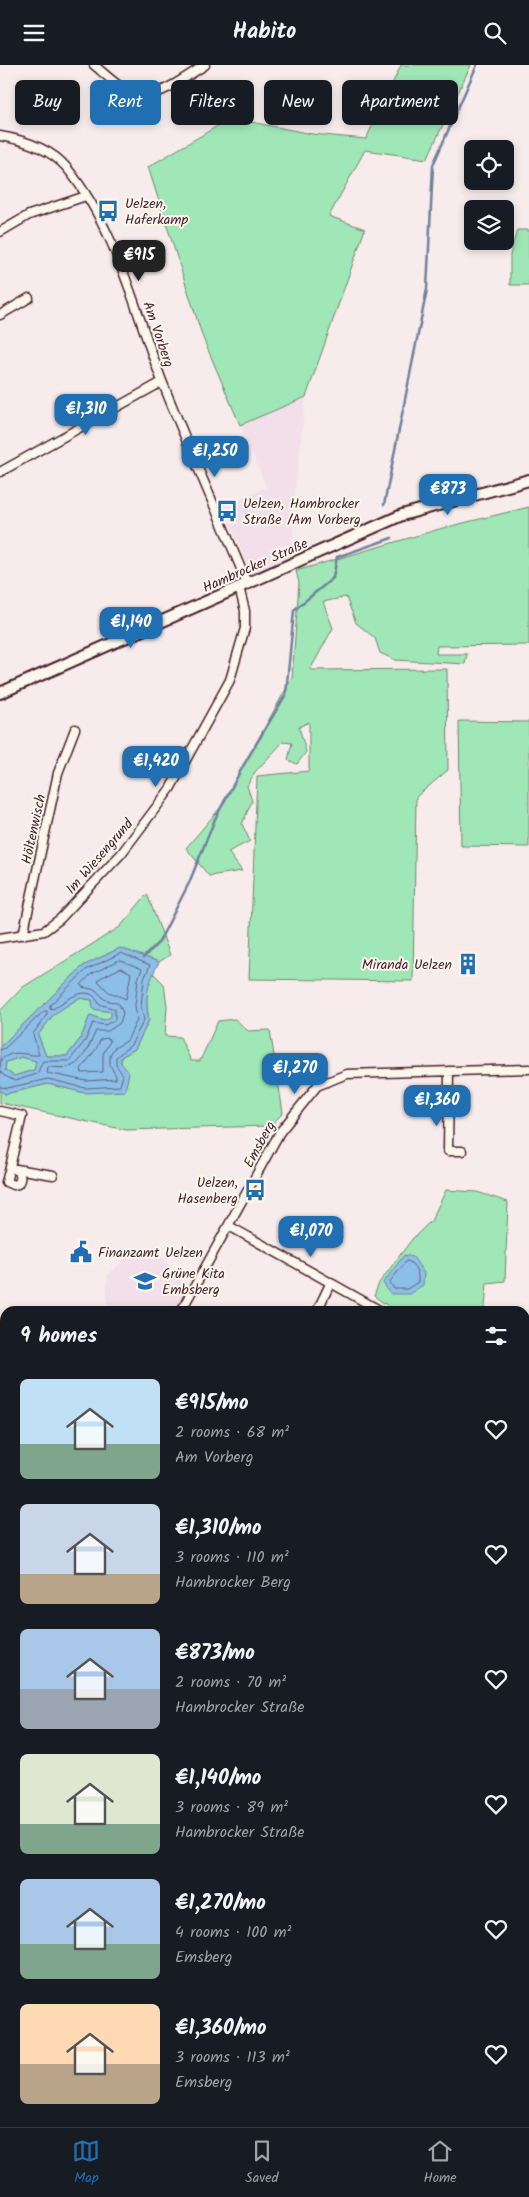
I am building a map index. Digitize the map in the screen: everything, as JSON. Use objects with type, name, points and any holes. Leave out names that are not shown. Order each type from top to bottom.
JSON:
[{"type":"street","points":[[94,65],[131,93],[142,97],[164,90],[205,65]]},
{"type":"street","name":"Am Vorberg","points":[[0,136],[25,142],[51,155],[66,167],[86,196],[111,241],[162,382],[243,585]]},
{"type":"street","points":[[0,232],[29,215],[86,196]]},
{"type":"street","points":[[0,315],[29,298]]},
{"type":"street","points":[[0,472],[162,382]]},
{"type":"street","name":"Hambrocker Straße","points":[[0,693],[402,515],[529,480]]},
{"type":"street","name":"Im Wiesengrund","points":[[0,939],[44,931],[60,919],[121,854],[170,789],[230,680],[245,628],[246,611],[243,585]]},
{"type":"street","name":"Höltenwisch","points":[[23,935],[58,773],[75,729]]},
{"type":"street","name":"Emsberg","points":[[184,1306],[285,1123],[317,1086],[347,1074],[529,1069]]},
{"type":"street","points":[[448,1071],[448,1151],[462,1151]]},
{"type":"street","points":[[0,1111],[22,1116],[13,1168],[53,1175]]},
{"type":"street","points":[[229,1226],[372,1306]]},
{"type":"street","points":[[319,1306],[331,1282]]},
{"type":"shaded area","points":[[306,397],[295,492],[292,556],[251,574],[223,506],[266,487],[240,425]]},
{"type":"shaded area","name":"Grüne Kita Embsberg","points":[[144,1247],[152,1247],[189,1287],[177,1306],[107,1306],[107,1276],[134,1249],[141,1250]]},
{"type":"green space","points":[[401,65],[471,65],[458,93],[458,80],[394,80]]},
{"type":"green space","points":[[254,123],[312,134],[366,139],[373,125],[443,125],[427,159],[365,150],[329,216],[365,229],[306,397],[240,425],[203,338],[148,167],[219,125],[254,125]]},
{"type":"green space","points":[[517,230],[529,230],[529,285],[510,285],[510,255],[511,250],[514,250]]},
{"type":"green space","points":[[529,507],[529,645],[437,646],[436,654],[467,654],[465,664],[395,660],[380,653],[375,638],[356,623],[346,597],[323,602],[333,628],[310,670],[447,669],[448,770],[416,797],[413,981],[249,979],[257,776],[309,771],[309,722],[299,727],[306,752],[297,764],[288,760],[292,743],[283,742],[255,772],[247,786],[252,801],[242,824],[250,841],[228,852],[242,871],[209,876],[186,848],[220,808],[292,678],[299,583],[296,571],[443,528]]},
{"type":"green space","points":[[459,721],[529,722],[529,847],[461,846]]},
{"type":"green space","points":[[147,894],[170,955],[159,962],[120,948],[83,966],[0,1047],[0,1011],[23,987],[120,927]]},
{"type":"green space","points":[[153,973],[164,984],[167,1006],[165,1036],[180,1037],[191,1061],[200,1061],[218,1021],[235,1019],[248,1031],[270,1030],[283,1113],[270,1126],[126,1130],[0,1103],[0,1090],[5,1094],[48,1084],[85,1093],[121,1063],[121,1057],[135,1049],[149,1020],[147,996]]},
{"type":"green space","points":[[79,998],[92,1000],[94,1009],[112,1012],[111,1017],[104,1020],[90,1015],[81,1038],[67,1056],[46,1056],[38,1035],[54,1014]]},
{"type":"green space","points":[[21,1057],[37,1061],[34,1070],[14,1076],[5,1070],[6,1062]]},
{"type":"green space","points":[[446,1190],[477,1192],[508,1202],[505,1281],[487,1283],[485,1306],[388,1306],[374,1296],[379,1283],[413,1238],[431,1221]]},
{"type":"water","points":[[120,948],[159,962],[148,990],[149,1020],[135,1049],[121,1057],[121,1063],[129,1073],[125,1091],[85,1093],[48,1084],[5,1094],[0,1090],[0,1047],[83,966]],"holes":[[[79,998],[92,1000],[93,1009],[111,1012],[111,1017],[104,1020],[90,1015],[81,1038],[67,1056],[46,1056],[38,1035],[54,1014]],[[21,1057],[36,1061],[34,1070],[14,1076],[5,1070],[6,1062]]]},
{"type":"water","points":[[404,1255],[413,1257],[424,1273],[423,1285],[409,1294],[391,1294],[383,1283]]},
{"type":"waterway","points":[[384,505],[427,289],[433,165],[477,65]]},
{"type":"waterway","points":[[143,958],[159,942],[189,883],[215,819],[243,766],[286,694],[294,610],[333,578],[337,557],[392,538]]},
{"type":"place","name":"Uelzen, Haferkamp","points":[[108,211]]},
{"type":"place","name":"Uelzen, Hambrocker Straße /Am Vorberg","points":[[227,511]]},
{"type":"place","name":"Miranda Uelzen","points":[[468,964]]},
{"type":"place","name":"Uelzen, Hasenberg","points":[[255,1190]]},
{"type":"place","name":"Finanzamt Uelzen","points":[[81,1252]]},
{"type":"place","name":"Grüne Kita Embsberg","points":[[145,1281]]}]
